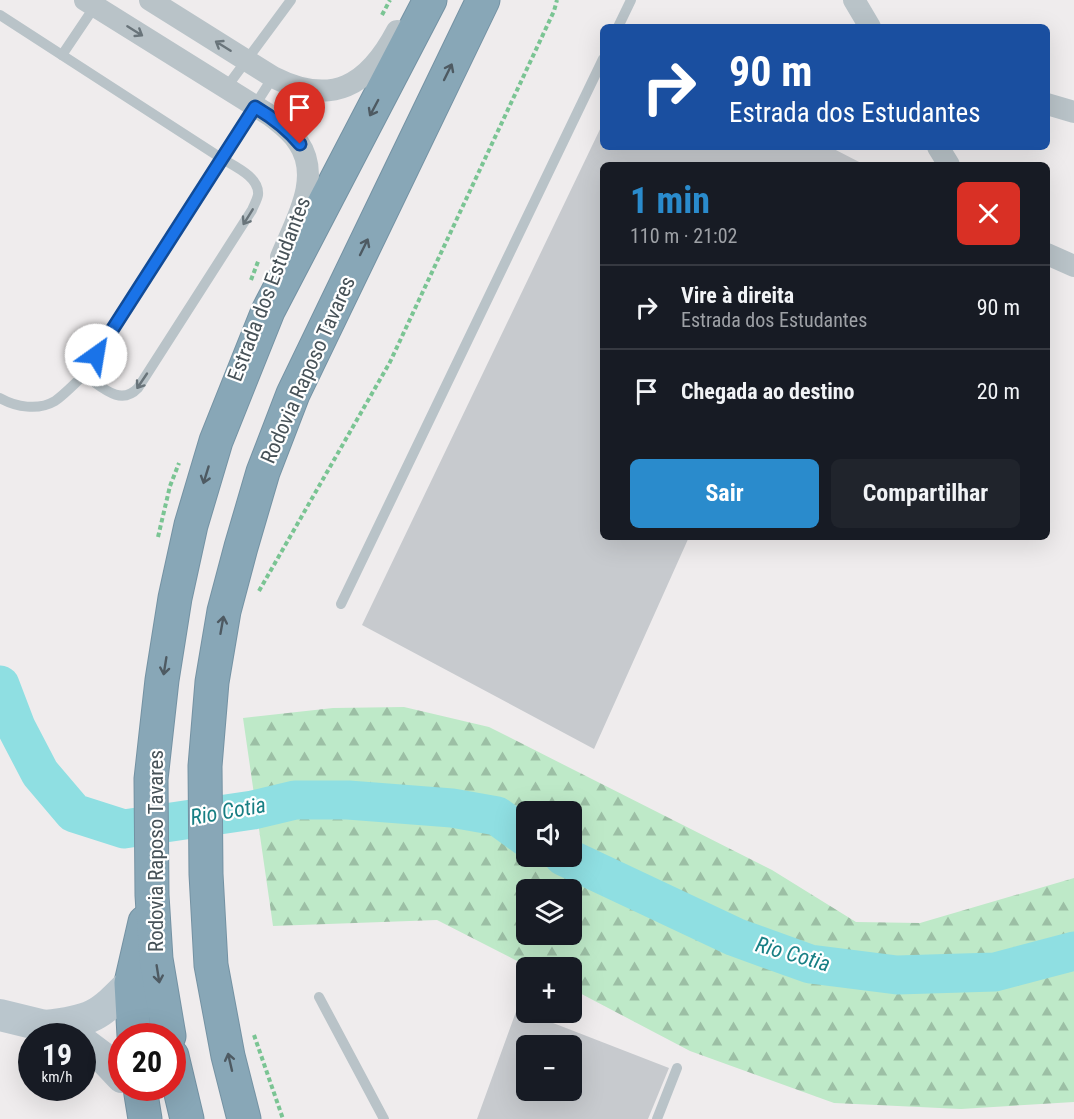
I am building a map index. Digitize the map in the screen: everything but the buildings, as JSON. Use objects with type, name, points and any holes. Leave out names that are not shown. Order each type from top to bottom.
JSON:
[{"type":"highway","name":"Rodovia Raposo Tavares","points":[[167,1023],[156,959],[152,881],[152,779],[162,681],[175,598],[191,525],[216,441],[268,311],[430,0]]},
{"type":"highway","name":"Rodovia Raposo Tavares","points":[[244,1119],[228,1056],[211,965],[206,874],[206,766],[212,682],[224,611],[240,547],[263,472],[293,394],[483,0]]},
{"type":"highway","points":[[133,1023],[131,983],[152,881]]},
{"type":"highway","points":[[142,1101],[145,1119]]},
{"type":"highway","points":[[183,1101],[187,1119]]},
{"type":"main road","points":[[71,1023],[90,1018],[109,1005],[131,983]]},
{"type":"main road","points":[[0,1015],[29,1023]]},
{"type":"main road","points":[[96,1052],[108,1062]]},
{"type":"main road","points":[[135,1101],[145,1119]]},
{"type":"street","points":[[150,0],[290,86],[324,92],[350,84],[379,62],[412,0]]},
{"type":"street","points":[[854,0],[871,24]]},
{"type":"street","name":"Estrada dos Estudantes","points":[[90,3],[271,116],[291,133],[300,144],[306,158],[309,175],[307,192],[243,351],[216,441]]},
{"type":"street","points":[[1050,105],[1074,112]]},
{"type":"street","points":[[1050,255],[1074,266]]},
{"type":"lane","points":[[226,88],[291,0]]},
{"type":"lane","points":[[619,24],[631,0]]},
{"type":"lane","points":[[62,55],[90,3]]},
{"type":"lane","points":[[0,15],[249,176],[256,184],[258,195],[252,210],[138,388],[124,398],[116,396],[84,375]]},
{"type":"lane","points":[[341,604],[600,65]]},
{"type":"lane","points":[[0,398],[25,407],[40,406],[55,401],[84,375],[273,77]]},
{"type":"lane","points":[[319,997],[384,1119]]},
{"type":"lane","points":[[657,1119],[677,1068]]},
{"type":"path","points":[[381,18],[390,0]]},
{"type":"path","points":[[256,596],[390,362],[554,11],[557,0]]},
{"type":"green space","points":[[404,707],[489,727],[772,870],[856,922],[920,923],[1074,878],[1074,1102],[961,1109],[834,1103],[690,1051],[582,994],[582,957],[516,957],[516,960],[437,920],[273,926],[243,718],[333,708]]},
{"type":"waterway","name":"Rio Cotia","points":[[0,685],[16,727],[40,773],[74,813],[124,829],[253,810],[295,800],[348,800],[452,808],[497,816],[516,830]]},
{"type":"waterway","name":"Rio Cotia","points":[[582,865],[735,937],[810,964],[897,975],[995,972],[1074,951]]},
{"type":"route","points":[[96,355],[255,107],[271,116],[300,144]]}]
